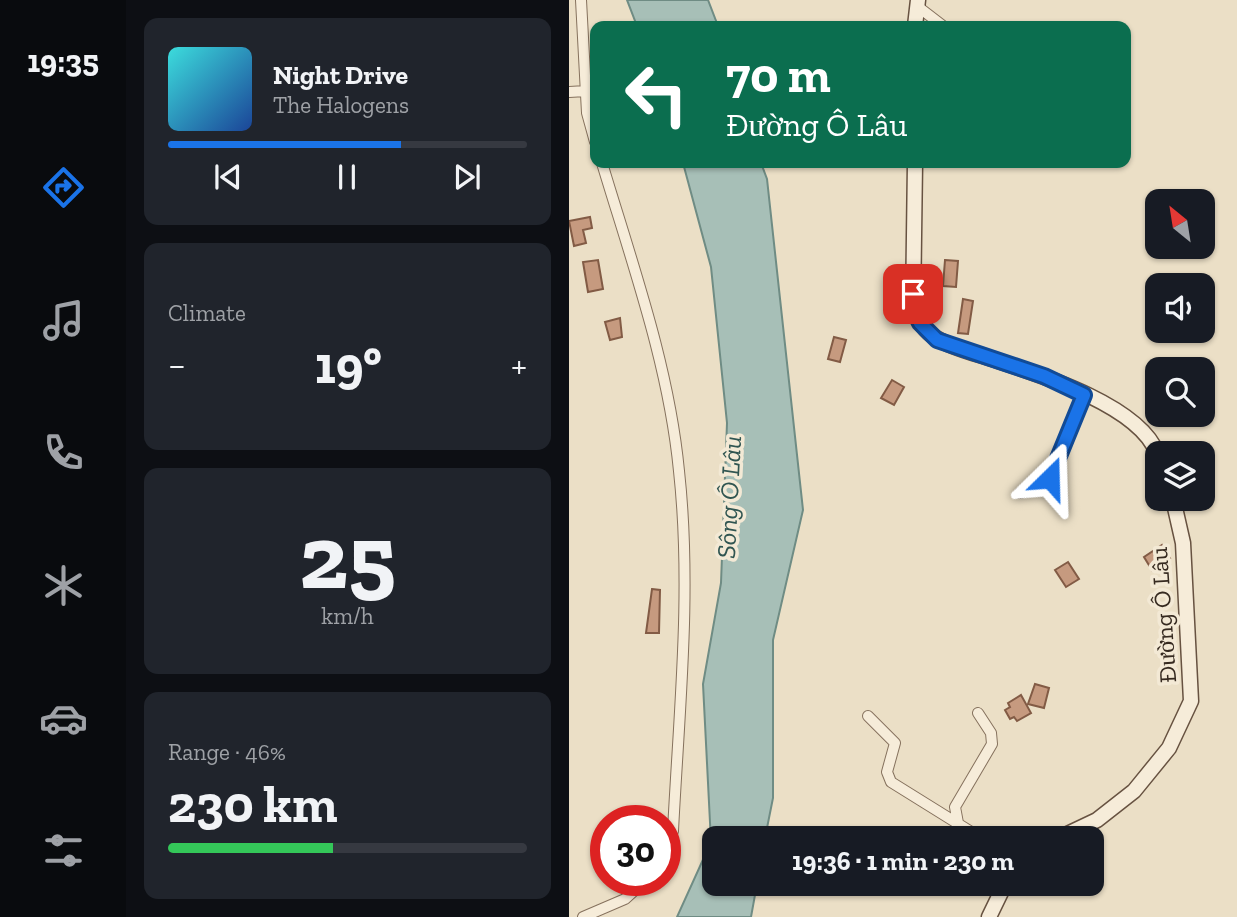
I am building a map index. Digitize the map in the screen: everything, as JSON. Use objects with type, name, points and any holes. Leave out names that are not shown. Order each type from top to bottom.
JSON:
[{"type":"main road","points":[[916,21],[918,3]]},
{"type":"main road","points":[[915,168],[913,309],[920,323],[937,340],[1044,376],[1084,395],[1144,430],[1150,441]]},
{"type":"main road","name":"Đường Ô Lâu","points":[[1084,826],[1097,820],[1134,790],[1169,748],[1191,701],[1183,543],[1176,511]]},
{"type":"main road","points":[[989,917],[999,896]]},
{"type":"street","points":[[581,0],[590,126]]},
{"type":"street","points":[[918,3],[938,21]]},
{"type":"street","points":[[569,92],[586,91]]},
{"type":"street","points":[[604,168],[643,296],[668,404],[679,469],[685,578],[674,805]]},
{"type":"street","points":[[1020,493],[1040,488],[1048,482],[1084,395]]},
{"type":"street","points":[[958,824],[955,807],[992,744],[991,733],[978,713]]},
{"type":"street","points":[[868,716],[895,743],[887,772],[891,782],[961,826]]},
{"type":"street","points":[[582,917],[628,896]]},
{"type":"water","points":[[627,0],[708,0],[716,21],[635,21]]},
{"type":"water","name":"Sông Ô Lâu","points":[[684,168],[763,168],[767,179],[803,510],[773,640],[773,798],[767,826],[710,826],[703,684],[721,583],[727,423],[711,267]]},
{"type":"water","points":[[702,862],[702,896],[755,896],[751,917],[677,917]]},
{"type":"building","points":[[590,217],[592,228],[583,230],[586,243],[574,246],[569,221]]},
{"type":"building","points":[[598,260],[603,289],[588,292],[583,262]]},
{"type":"building","points":[[945,260],[958,261],[956,287],[943,286]]},
{"type":"building","points":[[963,299],[973,301],[968,334],[958,333]]},
{"type":"building","points":[[620,318],[622,337],[610,340],[605,322]]},
{"type":"building","points":[[834,337],[846,340],[840,362],[828,359]]},
{"type":"building","points":[[892,380],[904,387],[894,405],[881,398]]},
{"type":"building","points":[[1162,545],[1170,558],[1152,570],[1144,557]]},
{"type":"building","points":[[1068,562],[1079,579],[1066,587],[1055,570]]},
{"type":"building","points":[[652,589],[660,590],[659,633],[646,633]]},
{"type":"building","points":[[1035,684],[1049,688],[1044,708],[1028,704]]},
{"type":"building","points":[[1021,695],[1031,713],[1017,721],[1014,717],[1010,719],[1005,710],[1010,707],[1008,703]]},
{"type":"route","points":[[913,294],[913,309],[920,323],[937,340],[1044,376],[1084,395],[1050,478]]}]
